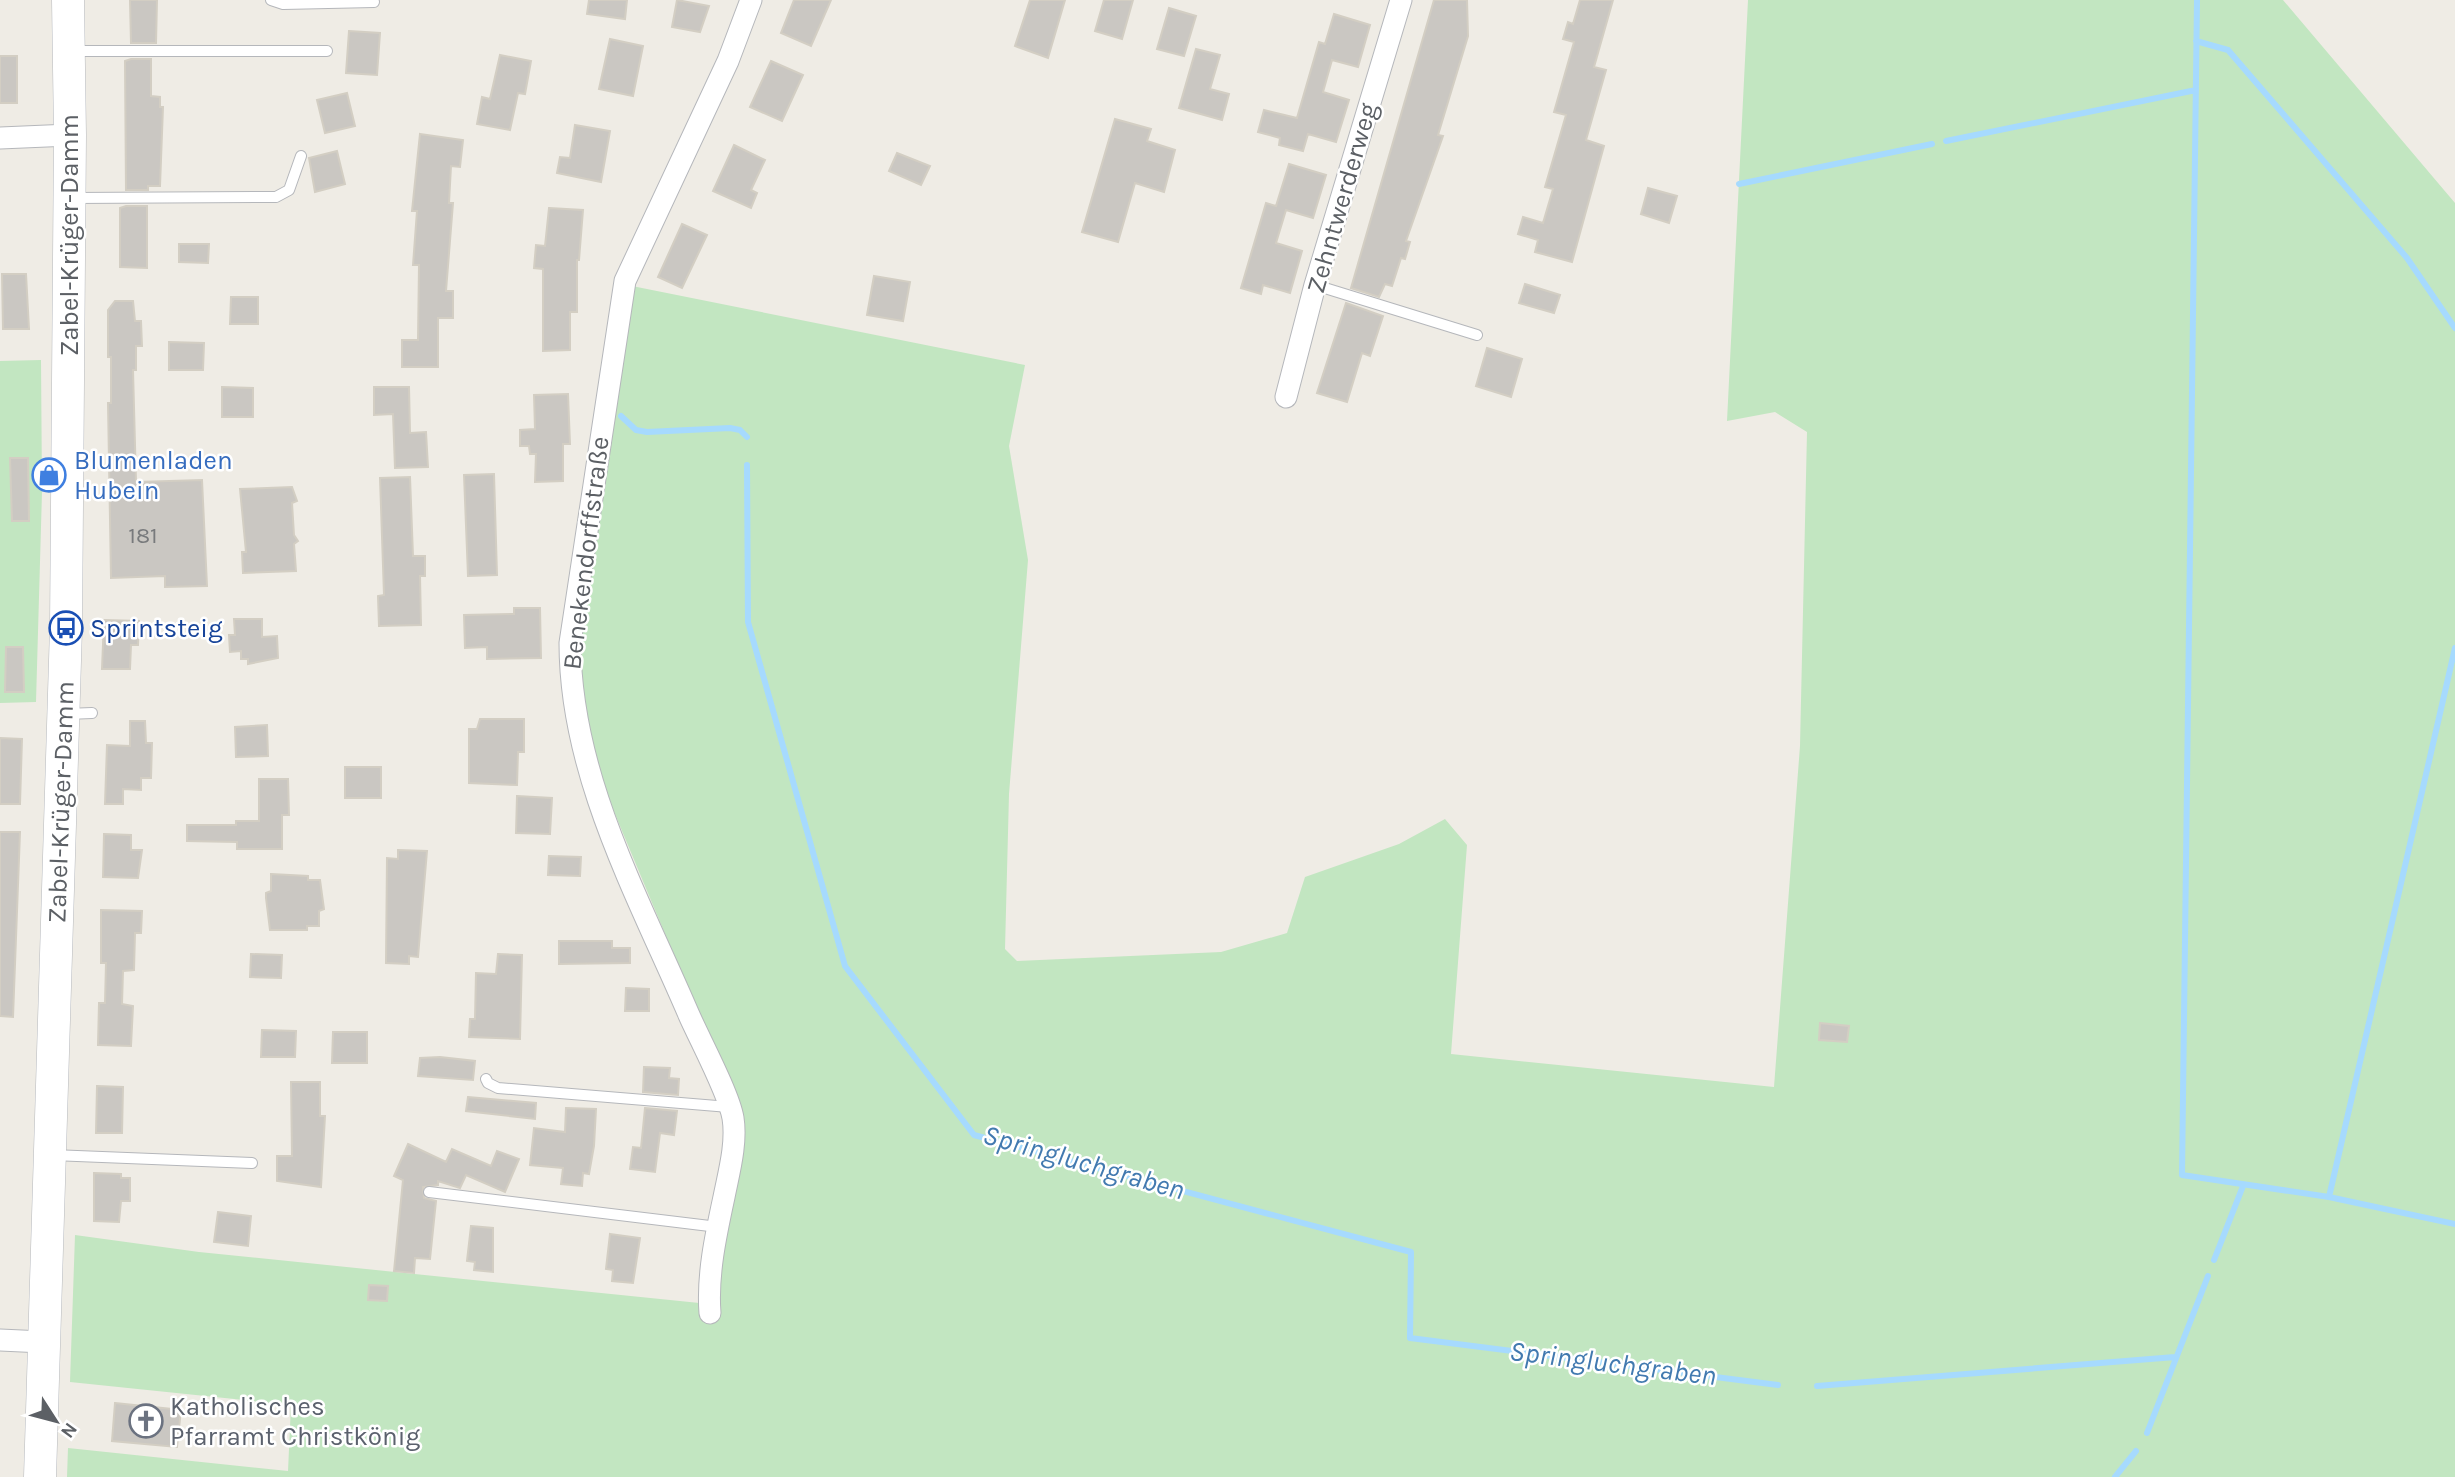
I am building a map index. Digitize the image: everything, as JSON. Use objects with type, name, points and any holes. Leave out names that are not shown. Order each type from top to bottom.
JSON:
[{"type":"street","name":"Zabel-Krüger-Damm","points":[[40,1477],[48,1155],[78,714],[68,0]]},
{"type":"street","name":"Benekendorffstraße","points":[[710,1313],[709,1295],[718,1227],[732,1154],[733,1117],[615,844],[589,773],[572,697],[570,643],[625,281],[728,61],[751,0]]},
{"type":"street","name":"Zehntwerderweg","points":[[1286,397],[1315,285],[1401,0]]},
{"type":"street","points":[[0,138],[70,135]]},
{"type":"street","points":[[0,1340],[43,1342]]},
{"type":"lane","points":[[271,0],[283,4],[374,2]]},
{"type":"lane","points":[[69,51],[327,51]]},
{"type":"lane","points":[[69,198],[275,197],[289,190],[301,156]]},
{"type":"lane","points":[[1315,285],[1478,335]]},
{"type":"lane","points":[[486,1079],[498,1088],[729,1107]]},
{"type":"lane","points":[[48,1155],[252,1163]]},
{"type":"lane","points":[[429,1192],[718,1227]]},
{"type":"green space","points":[[1748,0],[2283,0],[2455,203],[2455,1477],[67,1477],[68,1448],[288,1471],[291,1405],[70,1382],[75,1235],[199,1252],[719,1305],[722,1246],[738,1165],[678,965],[597,771],[579,700],[579,643],[632,286],[1025,365],[1009,446],[1028,560],[1009,794],[1005,949],[1017,961],[1221,952],[1287,933],[1305,877],[1399,844],[1445,819],[1467,845],[1451,1054],[1774,1087],[1800,746],[1807,432],[1775,412],[1727,421]]},
{"type":"green space","points":[[41,360],[42,492],[36,702],[0,703],[0,361]]},
{"type":"building","points":[[130,0],[157,0],[156,43],[131,43]]},
{"type":"building","points":[[589,0],[627,0],[625,19],[587,14]]},
{"type":"building","points":[[677,0],[709,6],[700,32],[672,27]]},
{"type":"building","points":[[794,0],[831,0],[811,46],[781,33]]},
{"type":"building","points":[[1030,0],[1065,0],[1048,58],[1015,46]]},
{"type":"building","points":[[1104,0],[1133,0],[1122,39],[1095,31]]},
{"type":"building","points":[[1434,0],[1467,0],[1468,36],[1438,135],[1443,136],[1406,241],[1410,242],[1405,259],[1401,258],[1392,286],[1385,284],[1379,297],[1351,288]]},
{"type":"building","points":[[1580,0],[1613,0],[1594,67],[1606,70],[1586,140],[1604,146],[1572,262],[1535,252],[1538,240],[1518,234],[1523,217],[1543,223],[1553,189],[1545,187],[1566,115],[1554,112],[1574,42],[1563,39],[1568,22],[1573,24]]},
{"type":"building","points":[[1169,8],[1196,16],[1184,56],[1157,49]]},
{"type":"building","points":[[1334,14],[1370,25],[1358,67],[1332,60],[1323,92],[1349,100],[1336,142],[1308,134],[1303,151],[1279,145],[1280,138],[1258,132],[1264,110],[1297,118],[1319,42],[1325,44]]},
{"type":"building","points":[[349,31],[380,33],[377,75],[346,73]]},
{"type":"building","points":[[610,39],[643,46],[633,96],[599,89]]},
{"type":"building","points":[[1196,49],[1220,55],[1210,89],[1229,94],[1222,120],[1179,108]]},
{"type":"building","points":[[500,55],[531,61],[525,94],[518,93],[510,130],[477,124],[482,97],[490,99]]},
{"type":"building","points":[[0,56],[17,56],[17,103],[0,103]]},
{"type":"building","points":[[151,59],[151,96],[160,97],[160,107],[163,107],[160,186],[148,186],[148,190],[126,190],[125,61]]},
{"type":"building","points":[[771,61],[803,75],[782,121],[750,107]]},
{"type":"building","points":[[347,93],[355,126],[325,133],[317,100]]},
{"type":"building","points":[[1115,119],[1151,129],[1147,141],[1175,150],[1164,192],[1135,183],[1118,242],[1082,232]]},
{"type":"building","points":[[575,125],[610,131],[601,182],[557,173],[560,157],[570,158]]},
{"type":"building","points":[[420,134],[463,140],[460,167],[451,166],[449,203],[453,203],[446,291],[453,291],[453,318],[438,318],[438,367],[402,367],[402,340],[418,340],[419,265],[413,265],[417,211],[412,211]]},
{"type":"building","points":[[734,145],[765,160],[751,190],[757,193],[751,208],[713,191]]},
{"type":"building","points":[[337,151],[345,184],[315,192],[309,158]]},
{"type":"building","points":[[897,153],[930,166],[921,185],[889,171]]},
{"type":"building","points":[[1289,164],[1326,175],[1313,218],[1286,210],[1276,243],[1302,251],[1290,293],[1263,285],[1261,294],[1241,288],[1266,203],[1276,206]]},
{"type":"building","points":[[1648,188],[1677,196],[1669,223],[1641,214]]},
{"type":"building","points":[[147,206],[147,268],[120,267],[120,208]]},
{"type":"building","points":[[549,208],[583,210],[577,260],[577,312],[570,312],[570,350],[543,351],[543,269],[534,268],[536,245],[545,246]]},
{"type":"building","points":[[682,224],[707,235],[682,288],[658,277]]},
{"type":"building","points":[[179,244],[209,244],[208,263],[179,262]]},
{"type":"building","points":[[2,274],[26,274],[29,329],[3,329]]},
{"type":"building","points":[[874,276],[910,282],[903,321],[867,315]]},
{"type":"building","points":[[1525,284],[1560,295],[1554,313],[1519,303]]},
{"type":"building","points":[[231,297],[258,297],[258,324],[230,324]]},
{"type":"building","points":[[115,301],[133,301],[135,321],[141,321],[142,346],[136,346],[136,370],[133,370],[136,482],[202,480],[207,586],[165,587],[165,576],[111,578],[108,403],[111,403],[111,357],[108,357],[108,310]]},
{"type":"building","points":[[1346,303],[1383,316],[1370,356],[1362,353],[1347,402],[1317,393]]},
{"type":"building","points":[[169,342],[204,343],[203,370],[169,370]]},
{"type":"building","points":[[1487,348],[1522,359],[1511,397],[1476,386]]},
{"type":"building","points":[[222,387],[253,388],[253,417],[222,417]]},
{"type":"building","points":[[374,387],[409,387],[410,433],[426,432],[428,467],[395,468],[393,414],[374,415]]},
{"type":"building","points":[[568,394],[570,444],[563,444],[563,481],[535,482],[536,454],[530,454],[529,446],[520,446],[520,430],[535,429],[534,395]]},
{"type":"building","points":[[10,458],[28,458],[29,521],[12,521]]},
{"type":"building","points":[[494,474],[497,575],[468,576],[464,475]]},
{"type":"building","points":[[410,477],[413,556],[425,556],[425,576],[420,576],[421,625],[379,626],[378,596],[384,595],[380,478]]},
{"type":"building","points":[[292,487],[297,501],[292,503],[294,535],[298,541],[294,544],[296,571],[243,573],[242,552],[246,552],[240,489]]},
{"type":"building","points":[[514,608],[540,608],[541,658],[487,659],[487,647],[465,648],[464,615],[514,614]]},
{"type":"building","points":[[234,619],[262,619],[262,637],[277,636],[278,658],[248,664],[248,659],[241,659],[241,651],[230,652],[229,635],[235,635]]},
{"type":"building","points":[[104,620],[139,621],[138,645],[131,645],[130,669],[102,669]]},
{"type":"building","points":[[6,647],[23,647],[24,692],[5,692]]},
{"type":"building","points":[[480,719],[524,719],[524,752],[518,752],[517,785],[469,783],[469,729],[477,729]]},
{"type":"building","points":[[130,721],[145,721],[146,743],[152,743],[151,778],[141,778],[141,790],[123,789],[123,804],[105,804],[107,745],[130,746]]},
{"type":"building","points":[[267,725],[268,756],[236,757],[235,727]]},
{"type":"building","points":[[0,738],[22,739],[20,804],[0,804]]},
{"type":"building","points":[[345,767],[381,767],[381,798],[345,798]]},
{"type":"building","points":[[259,779],[288,779],[289,815],[282,815],[282,849],[237,849],[237,842],[187,841],[187,825],[236,825],[236,821],[259,821]]},
{"type":"building","points":[[517,796],[552,798],[550,834],[516,833]]},
{"type":"building","points":[[0,832],[20,832],[13,1017],[0,1016]]},
{"type":"building","points":[[104,834],[131,835],[131,850],[142,850],[138,878],[103,877]]},
{"type":"building","points":[[398,850],[427,851],[418,957],[409,956],[409,964],[386,963],[387,858],[398,859]]},
{"type":"building","points":[[549,856],[581,857],[580,876],[548,875]]},
{"type":"building","points":[[271,874],[308,876],[308,880],[320,880],[324,909],[319,911],[319,926],[307,926],[307,930],[270,930],[266,893],[271,891]]},
{"type":"building","points":[[101,910],[142,911],[141,933],[135,933],[134,970],[123,971],[122,1004],[133,1006],[131,1046],[98,1045],[99,1003],[105,1003],[106,963],[101,963]]},
{"type":"building","points":[[559,941],[612,941],[612,948],[630,948],[630,963],[559,964]]},
{"type":"building","points":[[251,954],[282,955],[281,978],[250,977]]},
{"type":"building","points":[[498,954],[522,955],[520,1039],[469,1037],[470,1019],[475,1019],[476,973],[496,974]]},
{"type":"building","points":[[626,988],[649,989],[649,1011],[625,1011]]},
{"type":"building","points":[[1820,1023],[1849,1026],[1847,1042],[1819,1040]]},
{"type":"building","points":[[262,1030],[296,1031],[295,1057],[261,1057]]},
{"type":"building","points":[[333,1032],[367,1032],[367,1063],[332,1063]]},
{"type":"building","points":[[420,1058],[475,1061],[473,1080],[418,1076]]},
{"type":"building","points":[[644,1067],[670,1068],[669,1078],[679,1079],[678,1095],[643,1092]]},
{"type":"building","points":[[291,1082],[320,1082],[320,1116],[325,1116],[321,1187],[277,1181],[277,1156],[292,1156]]},
{"type":"building","points":[[97,1086],[123,1087],[122,1133],[96,1133]]},
{"type":"building","points":[[468,1097],[536,1103],[535,1119],[466,1111]]},
{"type":"building","points":[[566,1108],[596,1109],[589,1174],[583,1173],[582,1186],[561,1184],[563,1168],[530,1165],[534,1128],[565,1132]]},
{"type":"building","points":[[645,1108],[677,1111],[674,1135],[660,1133],[655,1172],[630,1169],[633,1147],[641,1148]]},
{"type":"building","points":[[408,1144],[446,1162],[452,1149],[491,1166],[497,1151],[519,1159],[505,1192],[466,1175],[460,1188],[438,1181],[438,1185],[423,1187],[424,1198],[436,1201],[430,1259],[415,1258],[414,1273],[394,1271],[403,1180],[394,1176]]},
{"type":"building","points":[[94,1173],[121,1174],[121,1178],[130,1178],[130,1201],[121,1201],[119,1222],[94,1221]]},
{"type":"building","points":[[218,1212],[251,1216],[248,1246],[214,1242]]},
{"type":"building","points":[[471,1226],[493,1228],[493,1272],[474,1270],[475,1262],[467,1261]]},
{"type":"building","points":[[610,1234],[640,1238],[633,1283],[612,1281],[613,1270],[606,1269]]},
{"type":"building","points":[[369,1285],[388,1286],[387,1301],[368,1300]]},
{"type":"building","name":"Katholisches Pfarramt Christkönig","points":[[115,1403],[181,1410],[177,1447],[112,1441]]},
{"type":"waterway","points":[[2197,0],[2182,1175],[2329,1197],[2455,1224]]},
{"type":"waterway","points":[[2196,41],[2228,50],[2407,258],[2455,328]]},
{"type":"waterway","points":[[1946,141],[2196,90]]},
{"type":"waterway","points":[[1739,184],[1932,144]]},
{"type":"waterway","name":"Springluchgraben","points":[[621,416],[636,430],[647,432],[730,428],[740,430],[747,437]]},
{"type":"waterway","name":"Springluchgraben","points":[[747,465],[748,622],[845,966],[974,1135],[1411,1252],[1410,1338],[1778,1385]]},
{"type":"waterway","points":[[2329,1197],[2455,648]]},
{"type":"waterway","points":[[2214,1260],[2243,1186]]},
{"type":"waterway","name":"Springluchgraben","points":[[2147,1433],[2208,1276]]},
{"type":"waterway","name":"Springluchgraben","points":[[1817,1386],[2175,1357]]},
{"type":"waterway","points":[[2115,1477],[2136,1451]]},
{"type":"place","name":"Blumenladen Hubein","points":[[49,475]]},
{"type":"place","name":"Sprintsteig","points":[[66,628]]},
{"type":"place","name":"Katholisches Pfarramt Christkönig","points":[[146,1421]]}]
